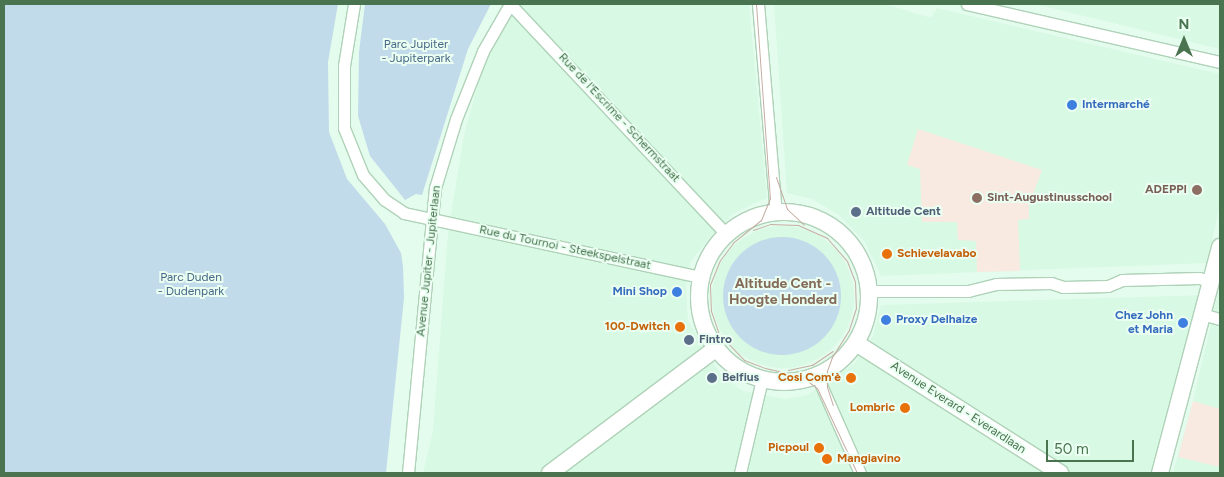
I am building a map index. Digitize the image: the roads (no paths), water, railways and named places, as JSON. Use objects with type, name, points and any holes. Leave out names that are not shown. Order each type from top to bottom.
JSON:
[{"type":"street","name":"Rue du Tournoi - Steekspelstraat","points":[[354,4],[343,82],[342,114],[347,141],[363,175],[385,200],[404,213],[700,277]]},
{"type":"street","name":"Avenue Jupiter - Jupiterlaan","points":[[408,473],[431,219],[437,180],[456,119],[483,51],[510,4]]},
{"type":"street","name":"Rue de l'Escrime - Schermstraat","points":[[510,4],[726,234]]},
{"type":"street","points":[[758,4],[776,212]]},
{"type":"street","points":[[967,4],[1220,62]]},
{"type":"street","points":[[776,212],[814,217],[840,232],[856,250],[869,291],[867,317],[856,343],[834,366],[817,376],[794,383],[762,379],[733,366],[715,349],[700,315],[700,277],[709,256],[726,234],[759,215],[776,212]]},
{"type":"street","points":[[1160,473],[1220,247]]},
{"type":"street","points":[[869,291],[968,291],[996,284],[1051,283],[1063,287],[1108,286],[1122,280],[1199,278],[1210,281]]},
{"type":"street","points":[[1202,314],[1220,319]]},
{"type":"street","name":"Avenue Everard - Everardlaan","points":[[856,343],[1060,473]]},
{"type":"street","points":[[550,473],[715,349]]},
{"type":"street","points":[[817,376],[860,473]]},
{"type":"street","points":[[740,473],[762,379]]},
{"type":"tram line","points":[[756,4],[770,198],[761,220],[733,243],[720,260],[710,285],[711,311],[719,334],[744,360],[765,368],[801,376],[817,388],[857,473]]},
{"type":"tram line","points":[[776,177],[787,209],[804,225]]},
{"type":"tram line","points":[[753,230],[770,224],[798,225],[827,238],[847,261],[855,282],[856,308],[849,330],[832,357],[827,371],[827,387],[833,405]]},
{"type":"tram line","points":[[788,370],[812,365],[833,351]]},
{"type":"place","name":"Intermarché","points":[[1072,105]]},
{"type":"place","name":"ADEPPI","points":[[1197,190]]},
{"type":"place","name":"Sint-Augustinusschool","points":[[977,198]]},
{"type":"place","name":"Altitude Cent","points":[[856,212]]},
{"type":"place","name":"Schievelavabo","points":[[887,254]]},
{"type":"place","name":"Mini Shop","points":[[677,292]]},
{"type":"place","name":"Proxy Delhaize","points":[[886,320]]},
{"type":"place","name":"Chez John et Maria","points":[[1183,323]]},
{"type":"place","name":"100-Dwitch","points":[[680,327]]},
{"type":"place","name":"Fintro","points":[[689,340]]},
{"type":"place","name":"Belfius","points":[[712,378]]},
{"type":"place","name":"Cosi Com'è","points":[[851,378]]},
{"type":"place","name":"Lombric","points":[[905,408]]},
{"type":"place","name":"Picpoul","points":[[819,448]]},
{"type":"place","name":"Mangiavino","points":[[827,459]]},
{"type":"district","name":"Altitude Cent - Hoogte Honderd","points":[[783,292]]},
{"type":"park label","name":"Parc Jupiter - Jupiterpark","points":[[416,52]]},
{"type":"park label","name":"Parc Duden - Dudenpark","points":[[191,285]]}]
